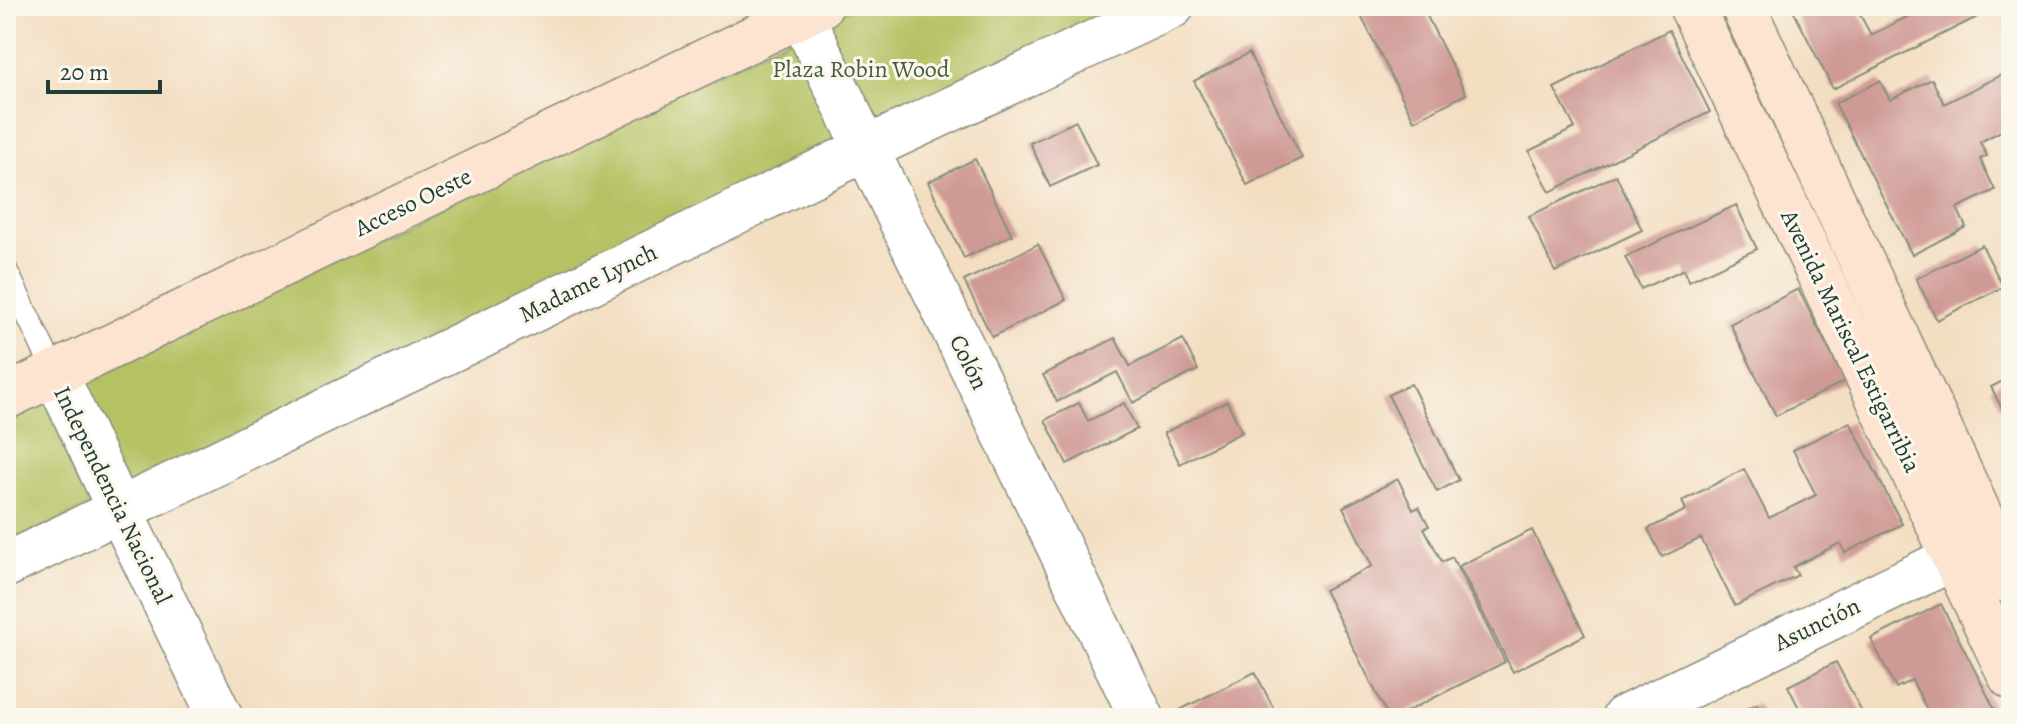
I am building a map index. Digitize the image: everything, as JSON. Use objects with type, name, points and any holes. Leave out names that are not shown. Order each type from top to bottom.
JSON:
[{"type":"main road","name":"Avenida Mariscal Estigarribia","points":[[1691,6],[1985,542],[2011,582]]},
{"type":"main road","name":"Avenida Mariscal Estigarribia","points":[[1743,6],[1985,542],[2011,677]]},
{"type":"main road","name":"Acceso Oeste","points":[[6,397],[806,9]]},
{"type":"street","name":"Madame Lynch","points":[[6,565],[866,149],[1172,6]]},
{"type":"street","name":"Colón","points":[[806,9],[866,149],[1142,718]]},
{"type":"street","name":"Independencia Nacional","points":[[55,373],[221,718]]},
{"type":"street","name":"Asunción","points":[[1624,718],[1985,542]]},
{"type":"lane","name":"Independencia Nacional","points":[[6,270],[55,373]]},
{"type":"green space","name":"Plaza Robin Wood","points":[[855,6],[1141,6],[6,546],[6,421],[481,186]]},
{"type":"building","points":[[1356,6],[1422,6],[1466,94],[1414,121]]},
{"type":"building","points":[[1791,6],[1851,6],[1854,13],[1858,11],[1871,35],[1929,6],[1999,6],[1833,89]]},
{"type":"building","points":[[1669,30],[1710,112],[1550,192],[1529,151],[1575,128],[1554,88]]},
{"type":"building","points":[[1249,53],[1302,158],[1247,185],[1194,81]]},
{"type":"building","points":[[2011,70],[2011,126],[1980,142],[1987,156],[1980,159],[1995,190],[1957,208],[1966,227],[1912,255],[1835,103],[1880,81],[1890,100],[1932,79],[1944,104]]},
{"type":"building","points":[[1076,121],[1097,165],[1050,187],[1030,143]]},
{"type":"building","points":[[975,159],[1012,235],[964,258],[928,182]]},
{"type":"building","points":[[1616,175],[1642,230],[1555,272],[1529,216]]},
{"type":"building","points":[[1736,205],[1757,249],[1689,281],[1684,269],[1641,289],[1625,257]]},
{"type":"building","points":[[1038,244],[1066,300],[992,337],[964,281]]},
{"type":"building","points":[[1982,245],[2003,287],[1937,320],[1916,279]]},
{"type":"building","points":[[1798,289],[1845,381],[1776,416],[1730,324]]},
{"type":"building","points":[[1115,338],[1130,366],[1183,339],[1198,370],[1133,403],[1117,372],[1057,402],[1043,375]]},
{"type":"building","points":[[2011,377],[2011,426],[1991,387]]},
{"type":"building","points":[[1411,384],[1459,480],[1437,492],[1388,395]]},
{"type":"building","points":[[1227,401],[1242,432],[1180,464],[1164,433]]},
{"type":"building","points":[[1079,403],[1088,421],[1124,403],[1137,429],[1067,464],[1045,420]]},
{"type":"building","points":[[1850,422],[1902,524],[1845,553],[1840,543],[1793,567],[1798,575],[1735,606],[1701,538],[1662,557],[1648,529],[1686,510],[1682,501],[1744,469],[1769,518],[1816,495],[1793,450]]},
{"type":"building","points":[[1398,479],[1413,510],[1419,507],[1429,526],[1424,528],[1442,562],[1452,557],[1505,662],[1389,718],[1324,590],[1372,566],[1343,507]]},
{"type":"building","points":[[1532,530],[1585,635],[1513,672],[1459,566]]},
{"type":"building","points":[[1941,604],[1999,718],[1931,718],[1912,680],[1896,688],[1871,639]]},
{"type":"building","points":[[1836,662],[1865,718],[1804,718],[1788,686]]},
{"type":"building","points":[[1255,672],[1277,715],[1271,718],[1180,718],[1176,712]]},
{"type":"building","points":[[1757,704],[1764,718],[1741,718],[1738,712]]}]
